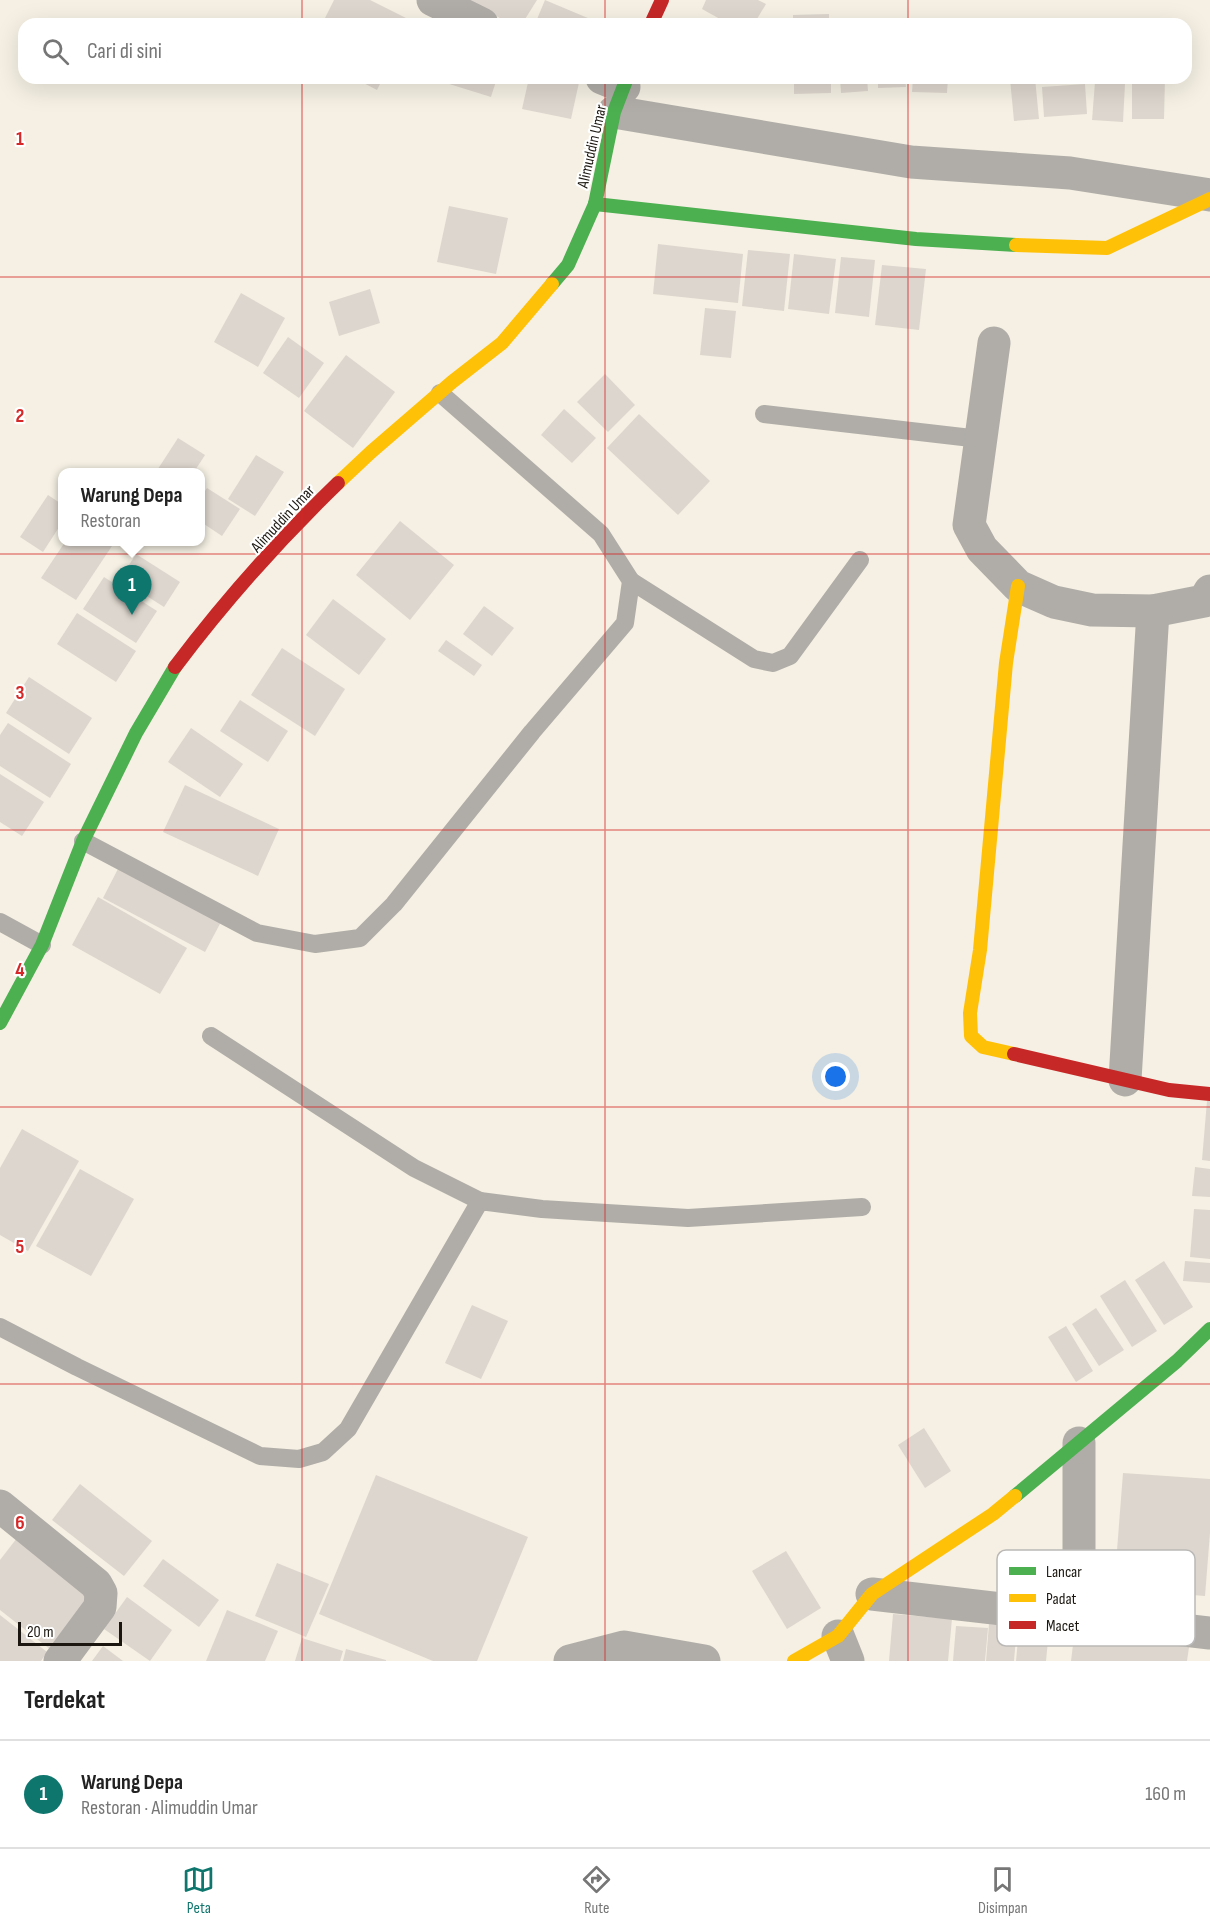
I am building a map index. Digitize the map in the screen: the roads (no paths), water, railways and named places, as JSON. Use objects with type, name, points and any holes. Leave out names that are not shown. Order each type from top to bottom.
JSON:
[{"type":"street","points":[[433,0],[470,18]]},
{"type":"street","points":[[654,18],[662,0]]},
{"type":"street","points":[[617,89],[911,162],[1070,173],[1210,197]]},
{"type":"street","name":"Alimuddin Umar","points":[[0,1023],[42,945],[83,841],[135,733],[171,672],[206,626],[305,515],[371,452],[502,343],[568,265],[595,204],[617,89]]},
{"type":"street","points":[[595,204],[916,239],[1107,248],[1210,197]]},
{"type":"street","points":[[994,343],[969,525],[982,549],[1018,586],[1054,602],[1092,610],[1153,611],[1204,601],[1210,591]]},
{"type":"street","points":[[1018,586],[1006,663],[980,950],[970,1013],[971,1036],[983,1047],[1169,1090],[1210,1094]]},
{"type":"street","points":[[1125,1080],[1153,611]]},
{"type":"street","points":[[794,1661],[843,1648],[872,1594],[993,1514],[1177,1361],[1210,1329]]},
{"type":"street","points":[[1079,1443],[1079,1550]]},
{"type":"street","points":[[0,1506],[96,1584],[101,1593],[100,1607],[60,1661]]},
{"type":"street","points":[[872,1594],[997,1608]]},
{"type":"street","points":[[1195,1631],[1210,1633]]},
{"type":"street","points":[[570,1661],[624,1647],[704,1661]]},
{"type":"lane","points":[[440,393],[600,534],[631,581],[754,658],[773,663],[790,656],[860,560]]},
{"type":"lane","points":[[765,414],[980,439]]},
{"type":"lane","points":[[83,841],[257,933],[315,944],[360,938],[394,904],[532,732],[625,623],[631,581]]},
{"type":"lane","points":[[0,922],[42,945]]},
{"type":"lane","points":[[211,1036],[414,1168],[480,1201],[542,1209],[688,1218],[862,1207]]},
{"type":"lane","points":[[0,1327],[260,1456],[299,1459],[323,1452],[348,1429],[480,1201]]},
{"type":"place","name":"Warung Depa","points":[[132,615]]}]
